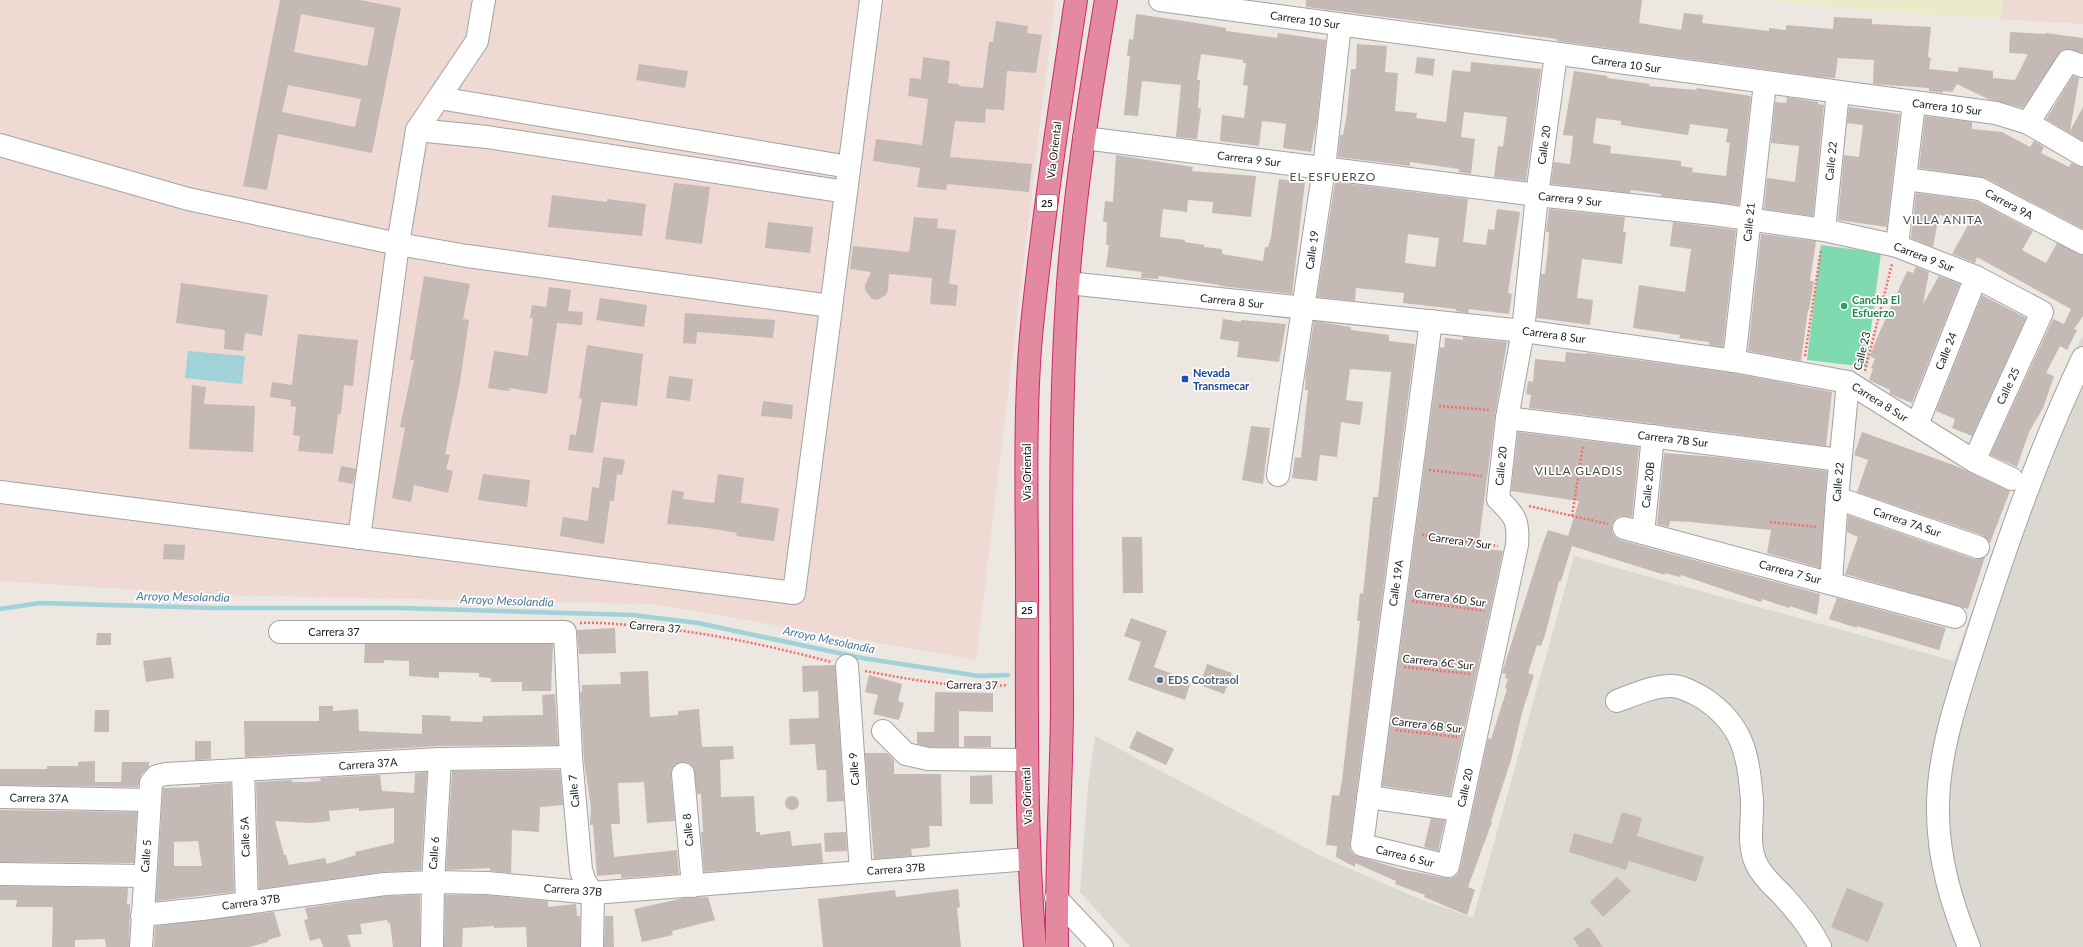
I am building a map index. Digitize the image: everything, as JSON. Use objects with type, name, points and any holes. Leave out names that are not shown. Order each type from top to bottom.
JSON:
[{"type":"highway","name":"Vía Oriental","points":[[1035,947],[1029,859],[1026,760],[1027,406],[1031,338],[1060,100],[1076,0]]},
{"type":"highway","points":[[1057,947],[1056,898],[1062,713],[1061,488],[1068,283],[1084,138],[1106,0]]},
{"type":"street","points":[[359,538],[398,244],[417,130],[478,41],[484,0]]},
{"type":"street","points":[[0,492],[794,593],[871,0]]},
{"type":"street","name":"Carrera 10 Sur","points":[[1160,0],[1765,83],[1996,113],[2028,123],[2083,155]]},
{"type":"street","name":"Calle 19","points":[[1278,475],[1324,168],[1340,25]]},
{"type":"street","name":"Calle 20","points":[[1448,866],[1516,549],[1518,532],[1516,518],[1498,499],[1507,415],[1523,331],[1537,195],[1556,54]]},
{"type":"street","points":[[2028,123],[2075,63]]},
{"type":"street","name":"Calle 21","points":[[1734,360],[1765,83]]},
{"type":"street","name":"Calle 22","points":[[1824,230],[1838,92]]},
{"type":"street","points":[[438,98],[849,167]]},
{"type":"street","points":[[1897,246],[1914,103]]},
{"type":"street","points":[[417,130],[487,137],[846,192]]},
{"type":"street","name":"Carrera 9 Sur","points":[[1084,138],[1824,230],[1897,246],[1976,277],[2042,312]]},
{"type":"street","points":[[0,145],[188,199],[398,244],[467,256],[831,306]]},
{"type":"street","name":"Carrera 9A","points":[[1906,179],[1980,189],[2083,243]]},
{"type":"street","name":"Calle 24","points":[[1917,425],[1976,277]]},
{"type":"street","name":"Carrera 8 Sur","points":[[1068,283],[1303,309],[1523,331],[1734,360],[1803,374],[1854,386],[1974,461],[2012,479]]},
{"type":"street","name":"Calle 25","points":[[1974,461],[2042,312]]},
{"type":"street","name":"Calle 19A","points":[[1362,845],[1431,321]]},
{"type":"street","points":[[1969,947],[1948,890],[1938,838],[1938,810],[1945,745],[1966,672],[2017,514],[2045,441],[2083,358]]},
{"type":"street","name":"Calle 22","points":[[1831,582],[1840,460],[1854,386]]},
{"type":"street","name":"Carrera 7B Sur","points":[[1507,415],[1586,428],[1840,460]]},
{"type":"street","name":"Calle 20B","points":[[1633,530],[1653,436]]},
{"type":"street","name":"Carrera 7A Sur","points":[[1837,498],[1978,547]]},
{"type":"street","name":"Carrera 7 Sur","points":[[1633,530],[1831,582],[1955,617]]},
{"type":"street","name":"Carrera 37","points":[[280,632],[565,632]]},
{"type":"street","name":"Calle 7","points":[[565,632],[571,757],[581,870],[585,882],[593,893]]},
{"type":"street","name":"Calle 9","points":[[847,666],[861,872]]},
{"type":"street","points":[[1617,701],[1663,687],[1678,687],[1694,693],[1713,705],[1734,725],[1742,741],[1746,757],[1752,801],[1752,852],[1756,864],[1768,882],[1811,928],[1820,947]]},
{"type":"street","points":[[883,731],[906,754],[928,759],[1026,760]]},
{"type":"street","name":"Carrera 37A","points":[[166,774],[243,772],[440,759],[571,757]]},
{"type":"street","name":"Calle 6","points":[[432,947],[433,882],[440,759]]},
{"type":"street","name":"Calle 5A","points":[[243,772],[247,903]]},
{"type":"street","name":"Calle 5","points":[[141,947],[151,782],[157,776],[166,774]]},
{"type":"street","name":"Calle 8","points":[[683,774],[693,886]]},
{"type":"street","name":"Carrera 37A","points":[[0,797],[150,800]]},
{"type":"street","points":[[1368,797],[1460,810]]},
{"type":"street","name":"Carrea 6 Sur","points":[[1362,845],[1448,866]]},
{"type":"street","name":"Carrera 37B","points":[[142,915],[247,903],[385,884],[433,882],[527,886],[593,893],[1029,859]]},
{"type":"street","points":[[0,874],[145,876]]},
{"type":"street","points":[[592,947],[593,893]]},
{"type":"street","points":[[1056,898],[1102,947]]},
{"type":"path","points":[[1803,374],[1824,230]]},
{"type":"path","name":"Calle 23","points":[[1854,386],[1897,246]]},
{"type":"path","points":[[1420,404],[1507,415]]},
{"type":"path","points":[[1572,516],[1586,428]]},
{"type":"path","points":[[1412,468],[1500,478]]},
{"type":"path","points":[[1528,506],[1633,530]]},
{"type":"path","points":[[1770,522],[1835,530]]},
{"type":"path","name":"Carrera 7 Sur","points":[[1403,533],[1516,549]]},
{"type":"path","name":"Carrera 6D Sur","points":[[1394,598],[1502,613]]},
{"type":"path","name":"Carrera 37","points":[[565,632],[574,623],[598,622],[693,631],[779,648],[847,666],[929,683],[985,687],[1027,684]]},
{"type":"path","name":"Carrera 6C Sur","points":[[1386,665],[1489,675]]},
{"type":"path","name":"Carrera 6B Sur","points":[[1378,727],[1475,740]]},
{"type":"shaded area","points":[[0,0],[1055,0],[976,660],[653,604],[217,595],[0,581]]},
{"type":"shaded area","points":[[2004,0],[2083,0],[2083,24],[2000,19]]},
{"type":"shaded area","points":[[2083,335],[2083,947],[1130,947],[1080,892],[1088,786],[1095,736],[1323,857],[1415,897],[1473,918],[1574,556],[1954,661],[2018,483],[2043,420]]},
{"type":"green space","points":[[1763,0],[2004,0],[2000,19],[1877,11]]},
{"type":"green space","name":"Cancha El Esfuerzo","points":[[1821,245],[1881,253],[1866,367],[1807,360]]},
{"type":"water","points":[[188,351],[245,356],[242,384],[185,378]]},
{"type":"building","points":[[280,0],[360,0],[401,8],[372,153],[278,134],[267,190],[243,186]],"holes":[[[301,14],[375,28],[367,66],[294,52]],[[288,85],[361,99],[355,127],[282,112]]]},
{"type":"building","points":[[1306,0],[1642,0],[1639,23],[1681,30],[1684,13],[1703,15],[1702,23],[1769,31],[1769,28],[1786,30],[1786,25],[1833,29],[1834,17],[1872,19],[1872,24],[1931,27],[1928,57],[1931,58],[1929,69],[1958,72],[1959,67],[1993,71],[1993,78],[2015,80],[2028,54],[2009,53],[2010,32],[2046,33],[2083,38],[2083,53],[2067,49],[2061,51],[2023,108],[1988,99],[1957,84],[1952,92],[1943,91],[1943,93],[1929,91],[1929,88],[1873,84],[1874,60],[1838,58],[1835,78],[1820,77],[1557,41],[1557,39],[1306,7]]},
{"type":"building","points":[[1136,14],[1226,28],[1226,31],[1277,38],[1278,33],[1326,40],[1317,121],[1311,152],[1283,148],[1286,124],[1262,121],[1259,146],[1220,141],[1222,115],[1244,118],[1248,86],[1243,85],[1246,63],[1243,63],[1243,60],[1201,54],[1197,80],[1200,80],[1198,108],[1201,109],[1197,139],[1176,137],[1181,85],[1142,81],[1138,116],[1124,115],[1130,56],[1127,56],[1129,39],[1133,40]]},
{"type":"building","points":[[996,21],[1028,26],[1027,33],[1042,35],[1036,73],[1007,71],[1004,110],[986,109],[985,123],[955,121],[950,157],[1032,164],[1029,192],[947,184],[946,190],[917,187],[920,168],[873,161],[876,139],[922,145],[928,99],[908,96],[910,78],[921,79],[923,57],[950,61],[948,83],[959,84],[959,86],[983,88],[989,42],[993,42]]},
{"type":"building","points":[[1357,44],[1387,46],[1385,72],[1398,73],[1395,111],[1417,113],[1416,118],[1446,122],[1452,70],[1470,72],[1471,62],[1541,69],[1526,181],[1494,177],[1498,146],[1503,147],[1507,117],[1464,112],[1461,137],[1475,139],[1471,174],[1458,172],[1459,169],[1410,162],[1410,166],[1338,157],[1340,135],[1343,135],[1347,113],[1351,69],[1356,69]]},
{"type":"building","points":[[1417,57],[1435,59],[1433,76],[1415,73]]},
{"type":"building","points":[[639,64],[688,71],[685,88],[636,80]]},
{"type":"building","points":[[1574,71],[1607,76],[1607,78],[1650,84],[1649,86],[1696,90],[1697,88],[1751,96],[1739,205],[1661,196],[1661,194],[1631,190],[1630,193],[1551,184],[1554,162],[1570,164],[1573,136],[1563,135]],"holes":[[[1596,118],[1621,121],[1621,125],[1688,135],[1690,124],[1728,129],[1726,142],[1730,143],[1726,176],[1692,172],[1693,168],[1681,166],[1681,161],[1610,153],[1611,146],[1593,143]]]},
{"type":"building","points":[[2073,76],[2079,78],[2070,131],[2083,107],[2083,141],[2046,119]]},
{"type":"building","points":[[1787,97],[1818,102],[1818,104],[1824,105],[1813,216],[1764,209],[1767,178],[1795,182],[1799,146],[1771,143],[1775,102],[1786,103]]},
{"type":"building","points":[[1849,107],[1900,114],[1887,227],[1838,220],[1844,155],[1859,157],[1863,125],[1847,123]]},
{"type":"building","points":[[1925,116],[1972,122],[1972,129],[2002,132],[2030,147],[2034,141],[2044,147],[2041,153],[2069,167],[2071,163],[2083,167],[2083,229],[1986,178],[1919,168]]},
{"type":"building","points":[[1116,155],[1193,167],[1192,171],[1256,176],[1251,217],[1212,213],[1213,202],[1188,200],[1187,212],[1163,209],[1160,237],[1185,240],[1185,242],[1204,245],[1204,247],[1222,249],[1222,254],[1263,261],[1265,247],[1268,247],[1271,237],[1279,179],[1305,182],[1292,294],[1220,286],[1159,276],[1158,279],[1141,278],[1142,272],[1106,267],[1109,245],[1106,245],[1107,222],[1103,222],[1105,201],[1113,202]]},
{"type":"building","points":[[1335,182],[1468,199],[1463,242],[1486,245],[1488,229],[1494,230],[1497,209],[1520,212],[1508,293],[1512,294],[1509,314],[1469,309],[1468,313],[1456,311],[1456,309],[1403,303],[1404,293],[1356,288],[1355,301],[1317,297]],"holes":[[[1408,234],[1439,238],[1435,267],[1405,263]]]},
{"type":"building","points":[[674,183],[710,187],[702,244],[665,239]]},
{"type":"building","points":[[1916,193],[1976,201],[2033,231],[2022,250],[2046,263],[2057,243],[2083,255],[2083,316],[2074,329],[2077,330],[2067,350],[2060,346],[2046,373],[2054,376],[2043,408],[2029,432],[2017,467],[1990,455],[2053,319],[2064,324],[2071,309],[1977,257],[1975,263],[1952,254],[1971,220],[1939,215],[1933,247],[1911,238]]},
{"type":"building","points":[[552,195],[607,202],[607,199],[646,204],[642,236],[548,227]]},
{"type":"building","points":[[1549,209],[1625,217],[1623,232],[1626,232],[1622,264],[1582,259],[1577,298],[1593,300],[1590,325],[1537,318],[1541,274],[1545,274],[1548,249],[1549,232],[1546,232]]},
{"type":"building","points":[[914,217],[938,219],[937,228],[956,230],[949,284],[958,285],[956,306],[930,304],[932,278],[889,274],[888,290],[886,295],[877,300],[872,299],[865,290],[865,285],[871,272],[850,269],[853,246],[909,252]]},
{"type":"building","points":[[768,222],[813,227],[810,253],[765,248]]},
{"type":"building","points":[[1673,222],[1736,230],[1723,347],[1709,345],[1709,342],[1679,338],[1680,335],[1633,328],[1639,285],[1685,292],[1691,249],[1670,246]]},
{"type":"building","points":[[1761,234],[1816,241],[1810,281],[1814,281],[1808,310],[1801,361],[1748,351]]},
{"type":"building","points":[[1916,267],[1929,272],[1923,304],[1939,276],[1960,284],[1912,403],[1890,394],[1890,390],[1869,380],[1873,369],[1871,368],[1875,359],[1870,356],[1877,338],[1907,271],[1913,273]]},
{"type":"building","points":[[424,276],[470,284],[463,319],[469,320],[460,382],[445,454],[450,455],[446,469],[453,471],[448,493],[414,485],[411,502],[392,498],[405,428],[400,427],[414,360],[410,360]]},
{"type":"building","points":[[181,283],[268,295],[262,336],[245,333],[243,351],[224,349],[225,330],[176,323]]},
{"type":"building","points":[[549,287],[571,290],[568,311],[583,312],[582,325],[557,323],[547,394],[509,388],[509,391],[488,388],[494,351],[528,356],[533,318],[530,318],[532,305],[546,307]]},
{"type":"building","points":[[1982,295],[2026,318],[1972,436],[1952,428],[1955,419],[1936,411]]},
{"type":"building","points":[[600,298],[647,305],[644,327],[596,320]]},
{"type":"building","points":[[685,313],[775,320],[773,338],[697,332],[696,344],[683,343]]},
{"type":"building","points":[[1223,319],[1241,322],[1241,320],[1286,324],[1279,362],[1237,357],[1239,342],[1220,339]]},
{"type":"building","points":[[1314,321],[1351,327],[1351,330],[1389,335],[1389,341],[1415,344],[1350,843],[1350,850],[1354,855],[1400,869],[1445,878],[1452,878],[1457,875],[1460,869],[1488,738],[1491,739],[1507,689],[1505,688],[1508,679],[1505,678],[1506,674],[1502,673],[1542,546],[1548,530],[1568,536],[1579,501],[1511,491],[1518,432],[1639,447],[1632,517],[1620,516],[1615,519],[1612,525],[1612,532],[1615,537],[1620,540],[1820,594],[1817,615],[1762,599],[1761,602],[1681,575],[1680,577],[1665,573],[1665,575],[1572,546],[1561,581],[1559,581],[1545,635],[1541,646],[1537,645],[1528,673],[1534,675],[1522,713],[1511,760],[1491,821],[1492,822],[1468,887],[1475,890],[1467,915],[1424,897],[1425,895],[1395,884],[1396,881],[1355,863],[1355,867],[1336,857],[1337,846],[1326,845],[1332,795],[1339,796],[1342,781],[1360,621],[1357,621],[1360,593],[1363,594],[1373,497],[1378,497],[1391,372],[1350,369],[1346,400],[1363,402],[1360,425],[1341,422],[1337,457],[1320,455],[1317,481],[1292,478],[1295,457],[1301,458],[1308,390],[1305,390],[1306,372]]},
{"type":"building","points":[[298,334],[358,340],[353,386],[344,385],[341,414],[338,414],[333,454],[298,451],[300,436],[293,435],[296,407],[290,406],[291,400],[270,397],[272,382],[292,385]]},
{"type":"building","points":[[1463,337],[1507,342],[1495,416],[1478,548],[1503,551],[1450,796],[1382,786],[1440,347],[1444,348],[1445,338],[1463,340]]},
{"type":"building","points":[[587,345],[643,354],[637,406],[601,402],[593,453],[568,450],[570,434],[576,435],[582,399],[579,398]]},
{"type":"building","points":[[1566,352],[1586,353],[1732,373],[1832,392],[1826,446],[1529,408],[1531,395],[1526,394],[1528,381],[1533,382],[1535,359],[1565,362]]},
{"type":"building","points":[[669,376],[693,379],[690,401],[666,398]]},
{"type":"building","points":[[192,385],[206,387],[204,404],[255,406],[253,452],[189,449]]},
{"type":"building","points":[[763,401],[793,405],[792,419],[761,416]]},
{"type":"building","points":[[1251,426],[1270,428],[1263,484],[1242,480]]},
{"type":"building","points":[[1862,432],[1956,466],[2010,491],[1990,543],[1982,535],[1857,492],[1868,460],[1854,455]]},
{"type":"building","points":[[1664,453],[1716,457],[1827,471],[1820,568],[1767,553],[1771,530],[1690,522],[1670,521],[1669,527],[1657,524]]},
{"type":"building","points":[[603,457],[625,460],[622,475],[617,474],[614,501],[610,501],[604,544],[560,536],[563,517],[588,521],[592,487],[599,488]]},
{"type":"building","points":[[341,466],[356,469],[353,484],[338,481]]},
{"type":"building","points":[[483,474],[530,480],[527,507],[478,500]]},
{"type":"building","points":[[718,474],[744,478],[741,503],[779,508],[774,541],[736,536],[737,533],[708,528],[667,524],[672,490],[684,492],[683,499],[714,503]]},
{"type":"building","points":[[1848,515],[1974,559],[1985,557],[1968,609],[1845,574],[1858,537],[1847,532]]},
{"type":"building","points":[[1122,537],[1142,537],[1143,593],[1123,593]]},
{"type":"building","points":[[164,544],[185,545],[184,560],[163,559]]},
{"type":"building","points":[[1837,598],[1946,628],[1939,650],[1829,619]]},
{"type":"building","points":[[1131,618],[1167,631],[1154,667],[1191,681],[1185,700],[1128,680],[1141,642],[1124,636]]},
{"type":"building","points":[[615,628],[616,653],[579,654],[577,630]]},
{"type":"building","points":[[97,633],[111,633],[111,645],[96,645]]},
{"type":"building","points":[[365,644],[553,644],[551,691],[522,691],[522,682],[491,682],[491,678],[479,677],[479,673],[439,672],[439,678],[409,676],[409,661],[384,660],[384,663],[364,663]]},
{"type":"building","points":[[171,657],[174,678],[146,682],[143,661]]},
{"type":"building","points":[[1207,664],[1232,673],[1224,694],[1200,685]]},
{"type":"building","points":[[835,665],[844,801],[827,802],[826,770],[817,770],[815,744],[790,745],[789,719],[819,718],[818,691],[803,692],[802,666]]},
{"type":"building","points":[[648,671],[650,717],[678,715],[678,711],[699,709],[702,747],[733,746],[734,759],[720,760],[721,797],[754,796],[756,832],[760,832],[760,835],[790,831],[792,846],[821,843],[823,863],[704,872],[701,832],[703,832],[701,794],[697,794],[693,767],[689,763],[682,762],[676,764],[672,769],[671,775],[675,821],[647,823],[644,782],[618,783],[620,824],[611,824],[614,857],[677,850],[679,874],[621,878],[621,874],[597,876],[593,825],[590,825],[591,807],[584,761],[580,692],[582,692],[582,685],[621,684],[620,672]]},
{"type":"building","points":[[869,675],[902,684],[898,701],[904,703],[899,720],[873,714],[878,695],[865,692]]},
{"type":"building","points":[[935,692],[993,693],[993,712],[959,711],[959,747],[929,747],[917,744],[917,732],[934,732]]},
{"type":"building","points":[[555,694],[558,745],[440,746],[245,757],[244,721],[319,721],[319,706],[333,706],[333,711],[358,709],[359,731],[422,734],[422,715],[451,716],[450,721],[482,722],[483,716],[543,715],[542,695]]},
{"type":"building","points":[[95,710],[109,710],[109,732],[94,732]]},
{"type":"building","points":[[1137,731],[1174,749],[1166,765],[1129,748]]},
{"type":"building","points":[[964,736],[991,736],[991,747],[964,747]]},
{"type":"building","points":[[195,741],[211,741],[211,759],[195,760]]},
{"type":"building","points":[[865,753],[887,753],[894,760],[894,774],[941,774],[942,826],[929,826],[930,847],[911,849],[912,856],[874,859]]},
{"type":"building","points":[[95,761],[95,782],[121,782],[122,762],[149,762],[149,767],[141,775],[138,787],[0,785],[0,769],[47,769],[47,766],[78,766],[78,762]]},
{"type":"building","points":[[560,770],[563,805],[540,807],[539,832],[512,830],[511,873],[490,871],[490,868],[446,870],[452,771]]},
{"type":"building","points":[[427,772],[421,870],[383,872],[259,889],[256,782],[292,780],[292,782],[307,782],[321,781],[320,778],[380,775],[382,791],[414,793],[415,773]],"holes":[[[359,808],[359,811],[394,808],[394,843],[355,852],[356,855],[327,864],[325,858],[289,865],[286,855],[284,855],[275,821],[311,823],[330,821],[329,811]]]},
{"type":"building","points":[[992,775],[993,804],[970,804],[970,776]]},
{"type":"building","points":[[231,783],[234,892],[156,901],[163,788],[200,787],[200,785]],"holes":[[[198,841],[202,866],[174,866],[174,842]]]},
{"type":"building","points":[[789,796],[795,796],[799,800],[799,806],[795,810],[789,810],[785,806],[785,800]]},
{"type":"building","points":[[0,810],[137,812],[134,863],[0,862]]},
{"type":"building","points":[[1622,812],[1642,818],[1637,836],[1704,857],[1696,882],[1629,861],[1626,870],[1569,852],[1574,833],[1612,844]]},
{"type":"building","points":[[1431,818],[1445,820],[1438,851],[1424,847]]},
{"type":"building","points":[[846,832],[847,851],[825,852],[824,833]]},
{"type":"building","points":[[1617,877],[1631,891],[1603,917],[1590,902]]},
{"type":"building","points":[[0,886],[128,888],[127,904],[130,904],[129,947],[106,947],[105,939],[75,940],[75,947],[52,947],[53,907],[16,907],[17,900],[0,900]]},
{"type":"building","points":[[1847,888],[1884,903],[1868,942],[1831,927]]},
{"type":"building","points":[[958,889],[960,907],[957,908],[961,947],[823,947],[818,899],[895,890],[896,897]]},
{"type":"building","points":[[420,895],[420,947],[393,947],[390,923],[388,923],[387,920],[360,924],[362,934],[347,935],[351,947],[323,947],[320,938],[310,941],[304,920],[308,919],[305,908],[386,896]]},
{"type":"building","points":[[445,895],[486,895],[548,901],[548,907],[576,904],[577,916],[580,916],[580,947],[527,947],[526,927],[494,928],[494,926],[463,928],[462,947],[444,947]]},
{"type":"building","points":[[708,897],[715,920],[672,931],[673,935],[642,942],[634,909],[684,898]]},
{"type":"building","points":[[274,912],[281,936],[268,940],[268,942],[249,947],[154,947],[155,926]]},
{"type":"building","points":[[605,916],[613,916],[614,947],[604,947]]},
{"type":"building","points":[[1589,927],[1603,947],[1579,947],[1573,938]]},
{"type":"waterway","name":"Arroyo Mesolandia","points":[[0,609],[40,603],[215,608],[400,608],[633,615],[698,623],[862,658],[979,676],[1008,675]]},
{"type":"place","name":"Cancha El Esfuerzo","points":[[1844,306]]},
{"type":"place","name":"Nevada Transmecar","points":[[1185,379]]},
{"type":"place","name":"EDS Cootrasol","points":[[1160,680]]},
{"type":"district","name":"EL ESFUERZO","points":[[1333,177]]},
{"type":"district","name":"VILLA ANITA","points":[[1943,220]]},
{"type":"district","name":"VILLA GLADIS","points":[[1579,471]]}]
